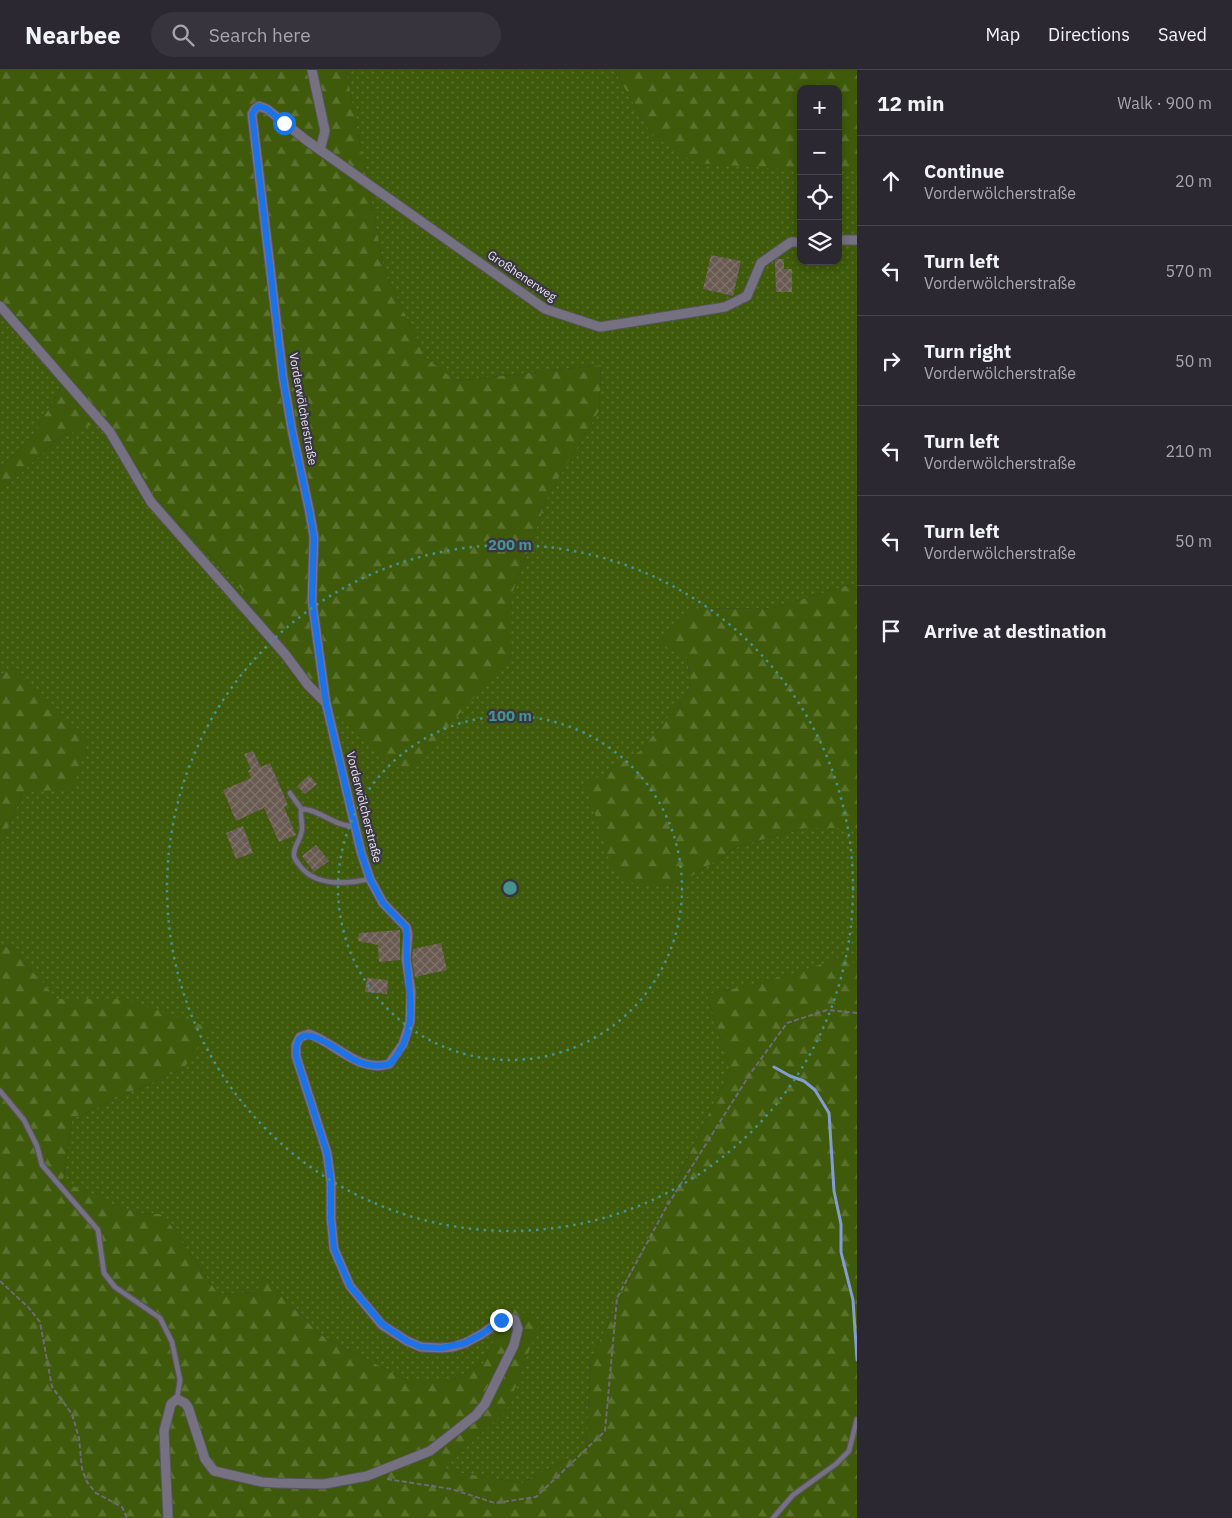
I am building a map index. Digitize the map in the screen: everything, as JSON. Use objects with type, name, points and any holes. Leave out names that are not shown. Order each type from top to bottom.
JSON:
[{"type":"street","points":[[312,70],[324,131],[320,150]]},
{"type":"street","name":"Vorderwölcherstraße","points":[[177,1399],[188,1407],[205,1459],[214,1471],[262,1482],[324,1484],[368,1476],[430,1451],[476,1415],[485,1404],[514,1345],[518,1326],[515,1320],[510,1318],[497,1322],[482,1334],[453,1347],[421,1347],[407,1341],[382,1324],[350,1286],[334,1249],[331,1219],[331,1182],[327,1153],[296,1056],[296,1045],[300,1037],[309,1034],[357,1061],[375,1066],[390,1064],[403,1044],[410,1022],[411,1007],[411,992],[406,958],[406,927],[383,903],[370,879],[361,852],[326,703],[312,601],[314,537],[283,378],[252,114],[259,106],[267,109],[320,150]]},
{"type":"street","name":"Großhenerweg","points":[[320,150],[545,309],[600,327],[725,307],[747,296],[761,263],[791,242],[797,242]]},
{"type":"street","points":[[842,240],[857,240]]},
{"type":"street","points":[[0,306],[110,432],[151,502],[285,654],[308,685],[326,703]]},
{"type":"street","points":[[168,1518],[164,1431],[171,1404],[177,1399]]},
{"type":"lane","points":[[290,793],[302,810]]},
{"type":"lane","points":[[302,810],[309,809],[338,824],[355,826]]},
{"type":"lane","points":[[302,810],[300,816],[303,827],[294,855],[305,872],[323,881],[370,879]]},
{"type":"lane","points":[[0,1091],[24,1120],[37,1146],[42,1165],[98,1230],[104,1273],[115,1287],[160,1318],[172,1342],[180,1380],[177,1399]]},
{"type":"lane","points":[[773,1518],[793,1495],[836,1464],[850,1450],[857,1419]]},
{"type":"path","points":[[386,1479],[451,1489],[495,1503],[536,1498],[604,1431],[617,1298],[667,1206],[750,1074],[787,1023],[827,1010],[857,1013]]},
{"type":"path","points":[[0,1281],[30,1308],[40,1322],[52,1387],[72,1414],[79,1438],[82,1469],[88,1482],[96,1493],[122,1507],[127,1518]]},
{"type":"green space","points":[[0,70],[346,70],[384,269],[425,357],[456,381],[601,365],[599,411],[548,496],[511,597],[511,656],[406,774],[293,677],[240,587],[159,501],[106,419],[59,438],[0,492],[0,467],[29,441],[59,392],[65,374],[2,316],[0,317]]},
{"type":"green space","points":[[346,70],[614,70],[652,135],[797,170],[797,265],[842,265],[842,171],[857,171],[857,591],[849,585],[773,608],[694,609],[687,657],[691,690],[640,751],[587,785],[676,886],[739,846],[806,828],[857,828],[857,967],[846,955],[812,968],[777,978],[707,994],[730,1070],[591,1359],[586,1449],[522,1483],[442,1470],[507,1409],[510,1303],[484,1363],[452,1380],[406,1380],[319,1334],[264,1276],[257,1292],[218,1294],[163,1214],[137,1213],[63,1183],[72,1119],[184,1068],[124,999],[57,999],[10,946],[0,947],[0,846],[23,793],[13,668],[0,675],[0,492],[59,438],[106,418],[159,501],[240,587],[293,677],[511,657],[511,597],[548,496],[599,411],[601,365],[456,381],[425,357],[384,269]]},
{"type":"green space","points":[[614,70],[857,70],[857,171],[842,171],[842,85],[797,85],[797,170],[695,163],[652,135]]},
{"type":"green space","points":[[2,316],[65,374],[59,392],[29,441],[0,467],[0,317]]},
{"type":"green space","points":[[849,585],[857,591],[857,828],[806,828],[739,846],[676,886],[633,883],[612,869],[586,785],[640,751],[691,690],[687,657],[658,645],[694,609],[773,608]]},
{"type":"green space","points":[[12,668],[89,739],[72,788],[23,793],[0,846],[0,675]]},
{"type":"green space","points":[[10,946],[57,999],[124,999],[211,1028],[184,1068],[72,1119],[63,1182],[137,1213],[163,1214],[218,1294],[256,1292],[264,1276],[319,1334],[406,1380],[452,1380],[484,1363],[510,1303],[539,1325],[507,1409],[443,1470],[522,1483],[586,1449],[591,1359],[730,1070],[707,994],[777,978],[846,955],[857,967],[857,1518],[0,1518],[0,947]]},
{"type":"building","points":[[711,255],[741,261],[733,296],[703,289]]},
{"type":"building","points":[[777,259],[784,259],[784,269],[792,269],[792,292],[776,292],[775,261]]},
{"type":"building","points":[[253,751],[261,767],[270,763],[288,805],[284,807],[296,835],[279,842],[264,808],[236,821],[223,790],[251,778],[248,771],[251,769],[244,754]]},
{"type":"building","points":[[309,775],[317,784],[305,794],[297,786]]},
{"type":"building","points":[[243,826],[253,853],[236,859],[226,833]]},
{"type":"building","points":[[316,845],[329,861],[314,872],[302,856]]},
{"type":"building","points":[[400,930],[400,960],[379,962],[378,945],[358,941],[359,933]]},
{"type":"building","points":[[441,943],[447,970],[415,977],[412,958],[413,949]]},
{"type":"building","points":[[367,978],[388,980],[387,994],[365,992]]},
{"type":"waterway","points":[[774,1067],[804,1081],[815,1090],[829,1113],[834,1191],[841,1224],[841,1252],[853,1300],[857,1360]]},
{"type":"route","points":[[284,123],[267,109],[259,106],[252,114],[252,132],[283,378],[314,537],[312,601],[326,703],[361,852],[370,879],[383,903],[406,927],[408,934],[406,958],[411,992],[410,1022],[406,1037],[390,1064],[383,1066],[366,1065],[309,1034],[300,1037],[298,1040],[296,1056],[327,1153],[331,1182],[331,1219],[334,1249],[350,1286],[382,1324],[407,1341],[421,1347],[453,1347],[465,1343],[482,1334],[501,1320]]}]
